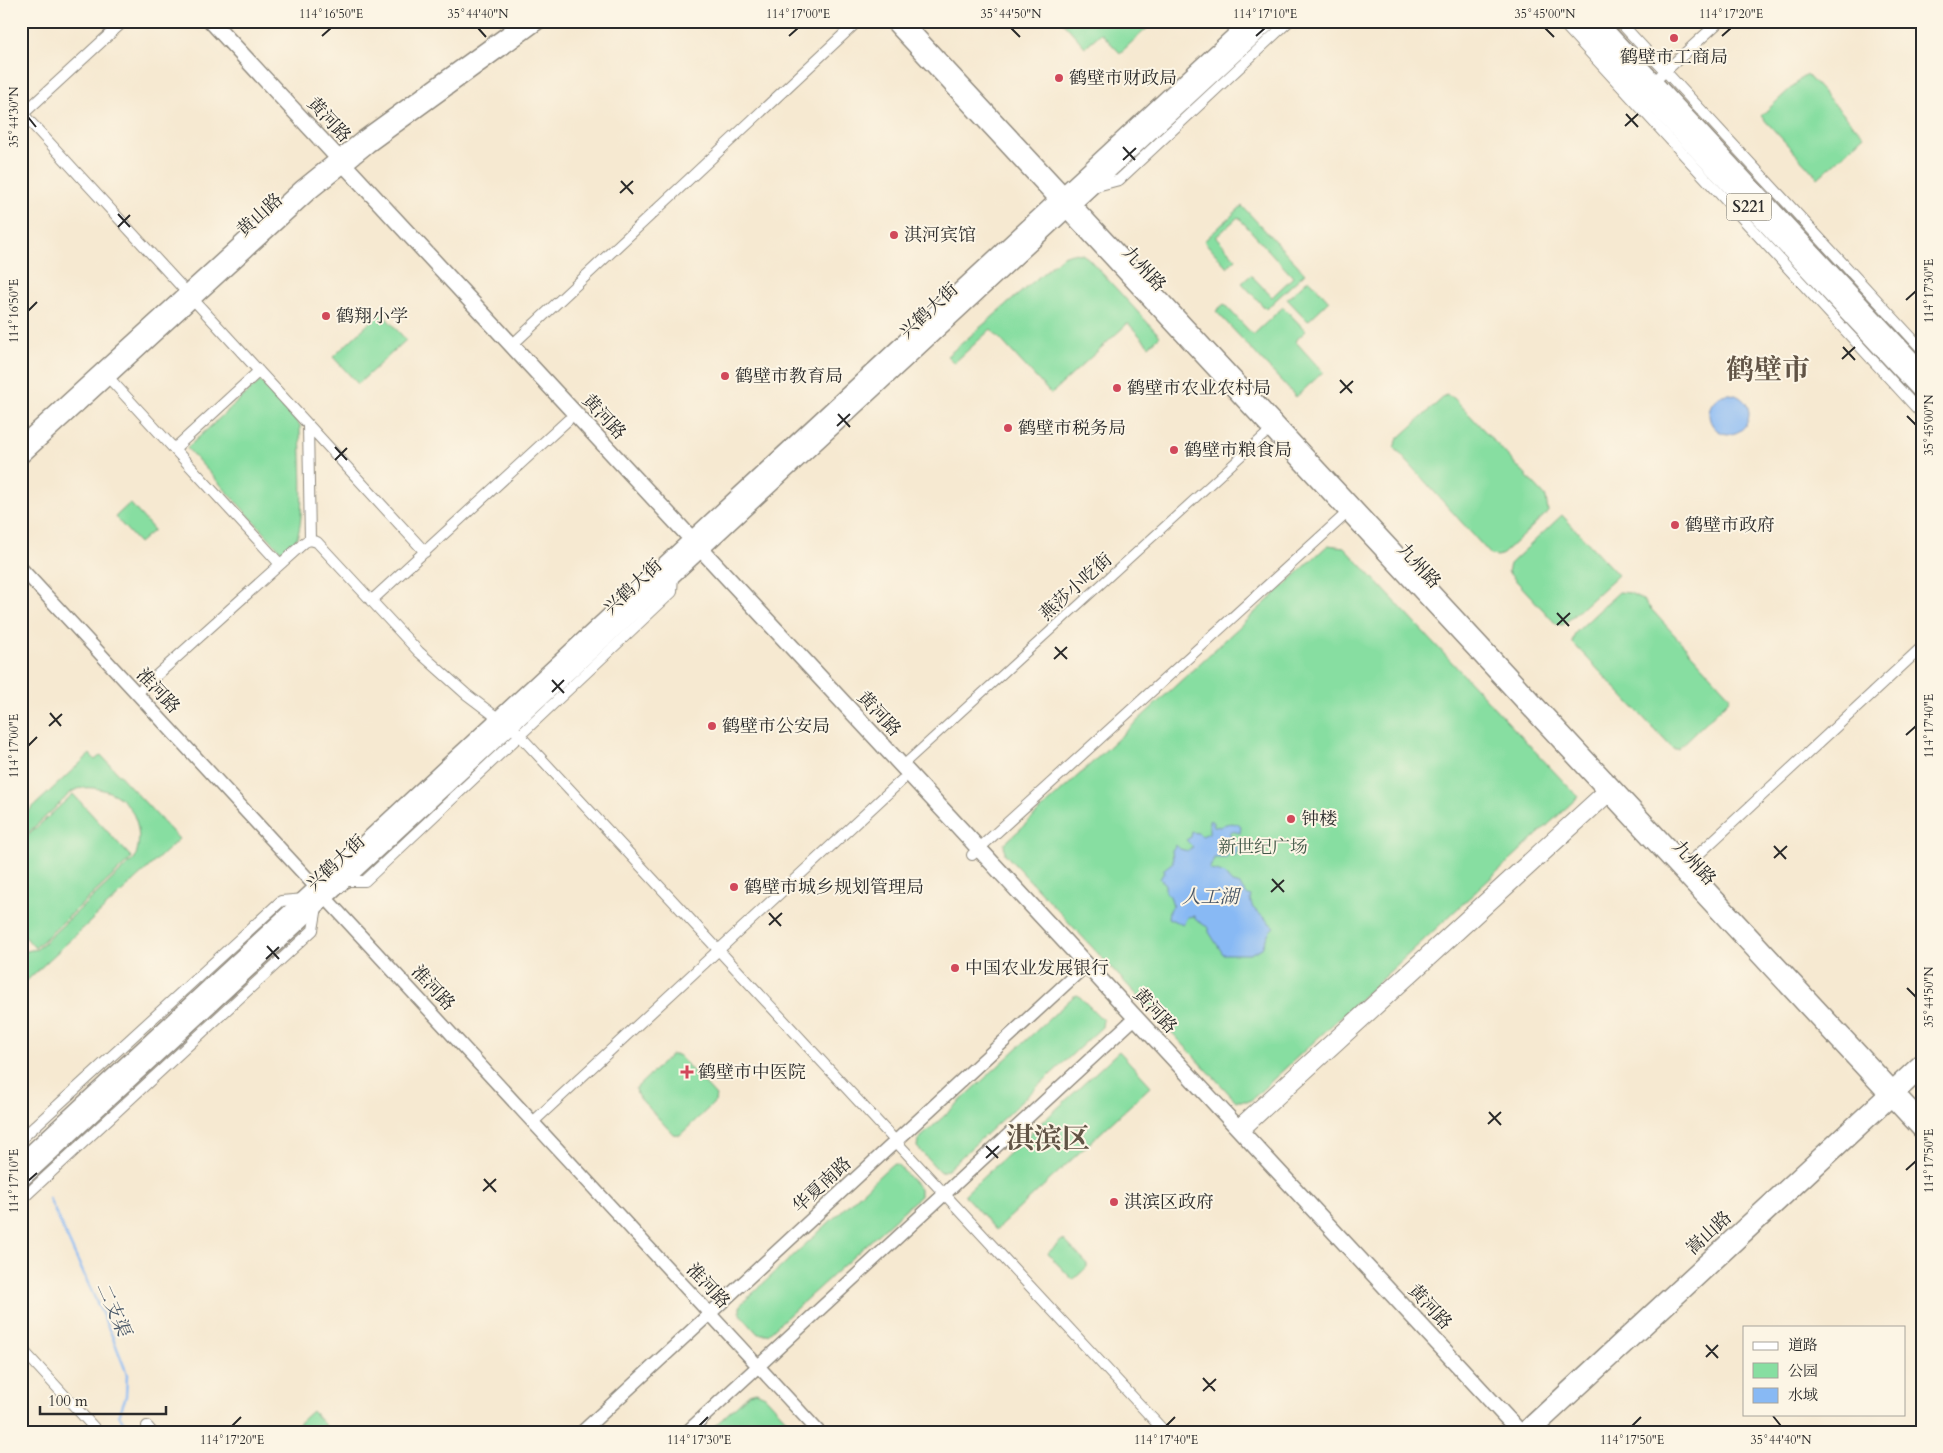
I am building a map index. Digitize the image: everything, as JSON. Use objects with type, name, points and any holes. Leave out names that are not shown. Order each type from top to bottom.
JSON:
[{"type":"main road","name":"黄河路","points":[[198,21],[512,345],[693,548],[1132,1021],[1507,1432]]},
{"type":"main road","name":"黄河路","points":[[211,21],[568,420],[693,548]]},
{"type":"main road","name":"兴鹤大街","points":[[21,1162],[510,727],[693,548],[1065,201],[1234,27],[1250,21]]},
{"type":"main road","name":"兴鹤大街","points":[[1065,201],[1089,188],[1270,21]]},
{"type":"main road","name":"S221","points":[[1577,21],[1922,392]]},
{"type":"main road","name":"S221","points":[[1597,21],[1659,76],[1922,371]]},
{"type":"main road","name":"兴鹤大街","points":[[21,1180],[317,898],[344,881],[673,575],[693,548]]},
{"type":"main road","name":"黄河路","points":[[1132,1021],[1239,1129],[1520,1432]]},
{"type":"street","points":[[124,21],[22,115],[425,552]]},
{"type":"street","name":"黄山路","points":[[337,164],[523,21]]},
{"type":"street","name":"黄山路","points":[[21,458],[108,377],[301,187],[337,164],[541,21]]},
{"type":"street","points":[[512,345],[858,21]]},
{"type":"street","name":"九州路","points":[[890,21],[1065,201],[1687,865],[1892,1094],[1922,1134]]},
{"type":"street","name":"九州路","points":[[905,21],[1346,513],[1606,793],[1892,1094],[1922,1118]]},
{"type":"street","points":[[1089,188],[1119,180],[1289,21]]},
{"type":"street","points":[[1561,21],[1922,414]]},
{"type":"street","points":[[1619,21],[1659,76],[1922,349]]},
{"type":"street","points":[[1659,76],[1720,21]]},
{"type":"street","points":[[1917,21],[1922,26]]},
{"type":"street","name":"黄山路","points":[[21,443],[190,296]]},
{"type":"street","points":[[174,449],[259,371]]},
{"type":"street","points":[[108,377],[280,564]]},
{"type":"street","points":[[371,601],[568,420]]},
{"type":"street","points":[[308,425],[310,540]]},
{"type":"street","name":"燕莎小吃街","points":[[902,773],[1270,430]]},
{"type":"street","points":[[976,852],[1346,513]]},
{"type":"street","points":[[137,693],[305,542],[310,540],[318,542],[419,652],[466,694],[510,727],[1166,1432]]},
{"type":"street","name":"淮河路","points":[[21,568],[137,693],[317,898],[533,1122],[819,1432]]},
{"type":"street","points":[[1687,865],[1922,647]]},
{"type":"street","points":[[533,1122],[719,950],[902,773]]},
{"type":"street","points":[[1239,1129],[1606,793]]},
{"type":"street","points":[[21,1139],[281,901],[317,898],[313,930],[21,1200]]},
{"type":"street","name":"华夏南路","points":[[582,1432],[1083,968]]},
{"type":"street","points":[[687,1432],[1132,1021]]},
{"type":"street","name":"嵩山路","points":[[1534,1432],[1892,1094],[1922,1059]]},
{"type":"street","name":"嵩山路","points":[[1520,1432],[1892,1094],[1922,1072]]},
{"type":"street","points":[[21,1348],[98,1432]]},
{"type":"green space","points":[[1062,21],[1155,21],[1120,53],[1101,33],[1085,47]]},
{"type":"green space","points":[[1806,74],[1864,136],[1818,178],[1761,116]]},
{"type":"green space","points":[[1242,206],[1305,273],[1266,309],[1242,283],[1251,275],[1272,297],[1293,277],[1238,217],[1216,237],[1236,259],[1227,267],[1204,241]]},
{"type":"green space","points":[[1072,253],[1082,254],[1088,258],[1160,336],[1149,346],[1128,323],[1051,394],[991,329],[954,363],[947,356],[1063,256]]},
{"type":"green space","points":[[1309,279],[1329,301],[1308,321],[1287,299]]},
{"type":"green space","points":[[1224,304],[1253,335],[1283,307],[1306,331],[1295,341],[1323,372],[1296,397],[1216,311]]},
{"type":"green space","points":[[381,312],[406,340],[358,384],[333,357]]},
{"type":"green space","points":[[260,381],[300,425],[301,518],[295,541],[282,552],[187,448]]},
{"type":"green space","points":[[1446,395],[1454,398],[1546,497],[1548,512],[1503,554],[1498,556],[1491,555],[1394,447],[1398,439]]},
{"type":"green space","points":[[130,503],[154,530],[139,543],[115,517]]},
{"type":"green space","points":[[1562,515],[1618,575],[1563,625],[1556,624],[1508,572],[1510,564]]},
{"type":"green space","name":"新世纪广场","points":[[1328,545],[1344,547],[1578,797],[1250,1101],[1236,1101],[1005,854],[1004,844]]},
{"type":"green space","points":[[1619,592],[1630,593],[1642,599],[1730,696],[1728,701],[1678,749],[1673,749],[1572,642],[1575,633]]},
{"type":"green space","points":[[90,754],[95,760],[101,755],[179,839],[21,986],[21,952],[37,949],[135,858],[139,835],[134,814],[120,798],[110,792],[96,788],[82,788],[73,791],[21,839],[21,818]]},
{"type":"green space","points":[[73,794],[132,858],[35,948],[21,932],[21,842]]},
{"type":"green space","points":[[1078,995],[1103,1020],[1102,1027],[947,1170],[940,1172],[917,1147],[918,1140],[1074,996]]},
{"type":"green space","points":[[1119,1051],[1151,1086],[996,1230],[964,1195]]},
{"type":"green space","points":[[671,1055],[678,1055],[716,1096],[715,1102],[680,1135],[673,1134],[637,1095],[636,1088]]},
{"type":"green space","points":[[896,1164],[920,1189],[920,1196],[768,1334],[758,1334],[740,1314],[740,1305],[891,1165]]},
{"type":"green space","points":[[1062,1240],[1087,1264],[1087,1267],[1073,1280],[1048,1253]]},
{"type":"green space","points":[[756,1392],[765,1396],[798,1432],[708,1432],[749,1394]]},
{"type":"green space","points":[[312,1411],[331,1432],[293,1432],[291,1430]]},
{"type":"water","points":[[1733,394],[1740,397],[1746,403],[1749,414],[1748,422],[1740,431],[1733,434],[1725,434],[1718,431],[1710,422],[1709,410],[1712,403],[1721,395]]},
{"type":"water","name":"人工湖","points":[[1209,820],[1213,822],[1214,826],[1220,827],[1233,823],[1241,827],[1240,833],[1231,831],[1229,833],[1233,838],[1234,844],[1238,846],[1236,855],[1233,856],[1231,853],[1227,855],[1227,858],[1214,858],[1209,870],[1224,874],[1232,883],[1240,885],[1246,894],[1251,896],[1250,900],[1253,908],[1274,927],[1269,932],[1262,948],[1250,954],[1223,954],[1209,932],[1209,928],[1196,920],[1194,916],[1187,917],[1183,925],[1168,918],[1169,910],[1173,905],[1170,896],[1165,892],[1165,883],[1160,879],[1164,872],[1163,870],[1173,862],[1172,850],[1176,845],[1180,849],[1188,851],[1193,847],[1186,840],[1191,837],[1192,832],[1202,836],[1209,833]]},
{"type":"waterway","name":"二支渠","points":[[49,1198],[113,1338],[127,1374],[126,1396],[119,1415],[130,1432]]},
{"type":"place","name":"鹤壁市工商局","points":[[1674,38]]},
{"type":"place","name":"鹤壁市财政局","points":[[1059,78]]},
{"type":"place","name":"淇河宾馆","points":[[894,235]]},
{"type":"place","name":"鹤翔小学","points":[[326,316]]},
{"type":"place","name":"鹤壁市教育局","points":[[725,376]]},
{"type":"place","name":"鹤壁市农业农村局","points":[[1117,388]]},
{"type":"place","name":"鹤壁市税务局","points":[[1008,428]]},
{"type":"place","name":"鹤壁市粮食局","points":[[1174,450]]},
{"type":"place","name":"鹤壁市政府","points":[[1675,525]]},
{"type":"place","name":"鹤壁市公安局","points":[[712,726]]},
{"type":"place","name":"钟楼","points":[[1291,819]]},
{"type":"place","name":"鹤壁市城乡规划管理局","points":[[734,887]]},
{"type":"place","name":"中国农业发展银行","points":[[955,968]]},
{"type":"place","name":"鹤壁市中医院","points":[[687,1072]]},
{"type":"place","name":"淇滨区政府","points":[[1114,1202]]},
{"type":"district","name":"鹤壁市","points":[[1768,370]]},
{"type":"district","name":"淇滨区","points":[[1048,1139]]}]
